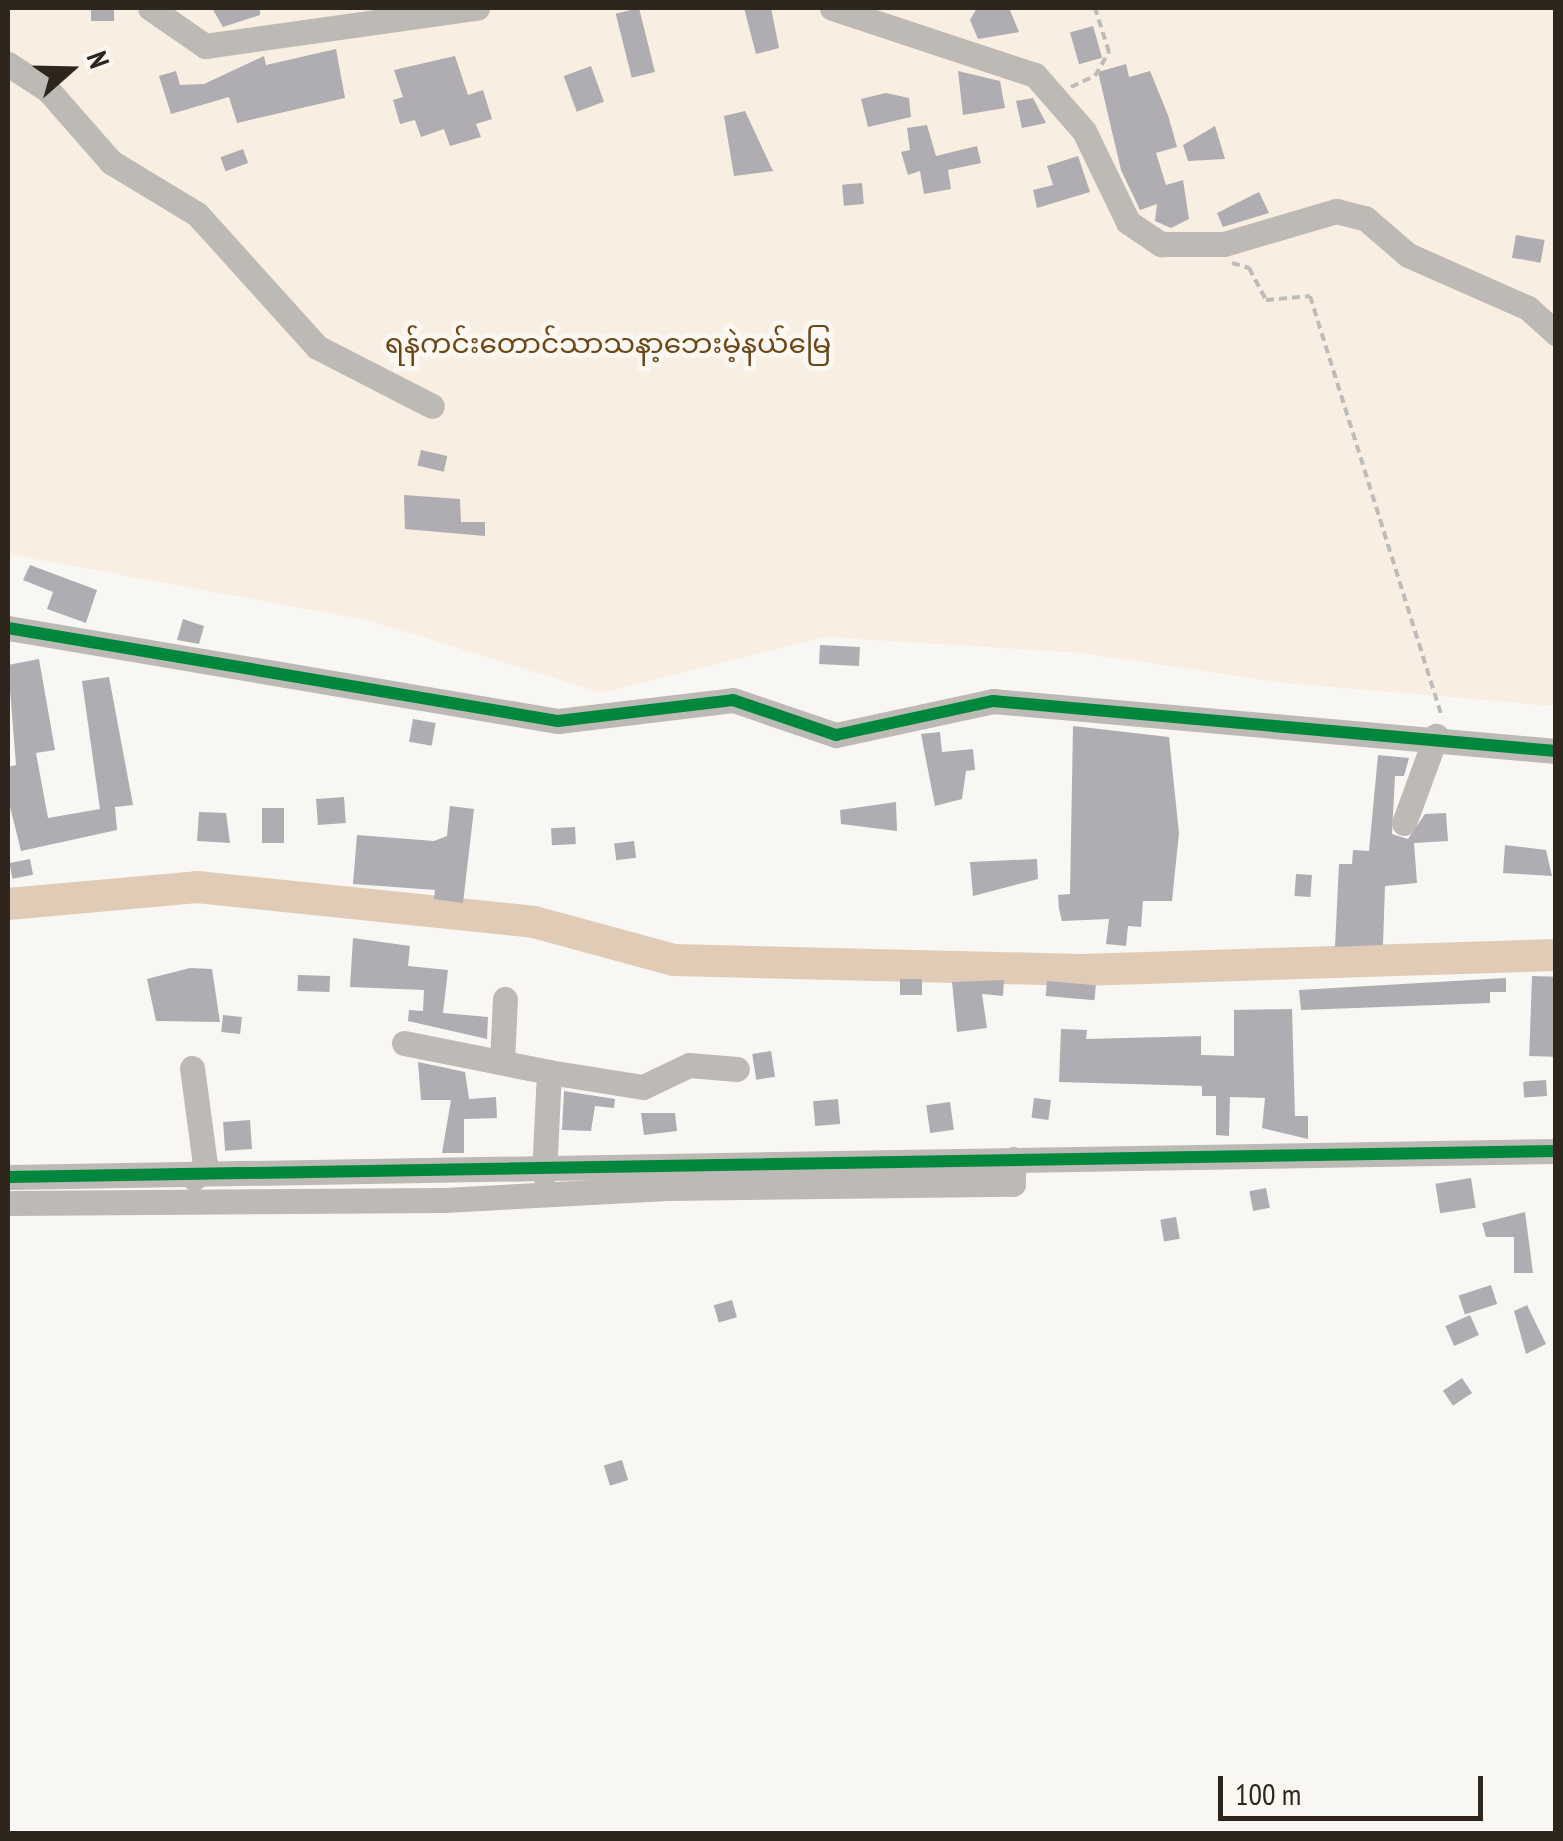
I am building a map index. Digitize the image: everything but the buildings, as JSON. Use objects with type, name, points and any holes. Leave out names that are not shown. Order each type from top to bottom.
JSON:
[{"type":"street","points":[[150,8],[206,46],[477,8]]},
{"type":"street","points":[[832,8],[1035,75],[1084,131],[1128,222],[1162,244],[1224,244],[1336,211],[1365,218],[1408,256],[1528,308],[1556,333]]},
{"type":"street","points":[[8,64],[48,90],[111,162],[197,214],[317,347],[432,406]]},
{"type":"street","points":[[8,628],[558,721],[733,700],[836,735],[993,701],[1442,737],[1556,751]]},
{"type":"street","points":[[1404,823],[1442,737]]},
{"type":"street","points":[[502,1062],[504,999]]},
{"type":"street","points":[[404,1043],[644,1087],[696,1063],[737,1068]]},
{"type":"street","points":[[192,1068],[205,1164],[194,1178]]},
{"type":"street","points":[[544,1174],[550,1072]]},
{"type":"street","points":[[8,1203],[512,1183],[1556,1151]]},
{"type":"street","points":[[8,1177],[512,1183],[544,1174],[665,1178]]},
{"type":"path","points":[[1053,95],[1096,76],[1109,52],[1095,8]]},
{"type":"path","points":[[1224,244],[1266,300],[1310,296],[1442,737]]},
{"type":"green space","name":"ရန်ကင်းတောင်သာသနာ့ဘေးမဲ့နယ်မြေ","points":[[8,8],[1555,8],[1555,706],[1283,683],[1082,653],[825,637],[602,693],[371,621],[8,554]]},
{"type":"waterway","points":[[8,904],[197,887],[534,922],[674,960],[1081,970],[1556,955]]},
{"type":"cycle path","points":[[8,628],[558,721],[733,700],[836,735],[993,701],[1556,751]]},
{"type":"cycle path","points":[[8,1177],[1556,1151]]}]
